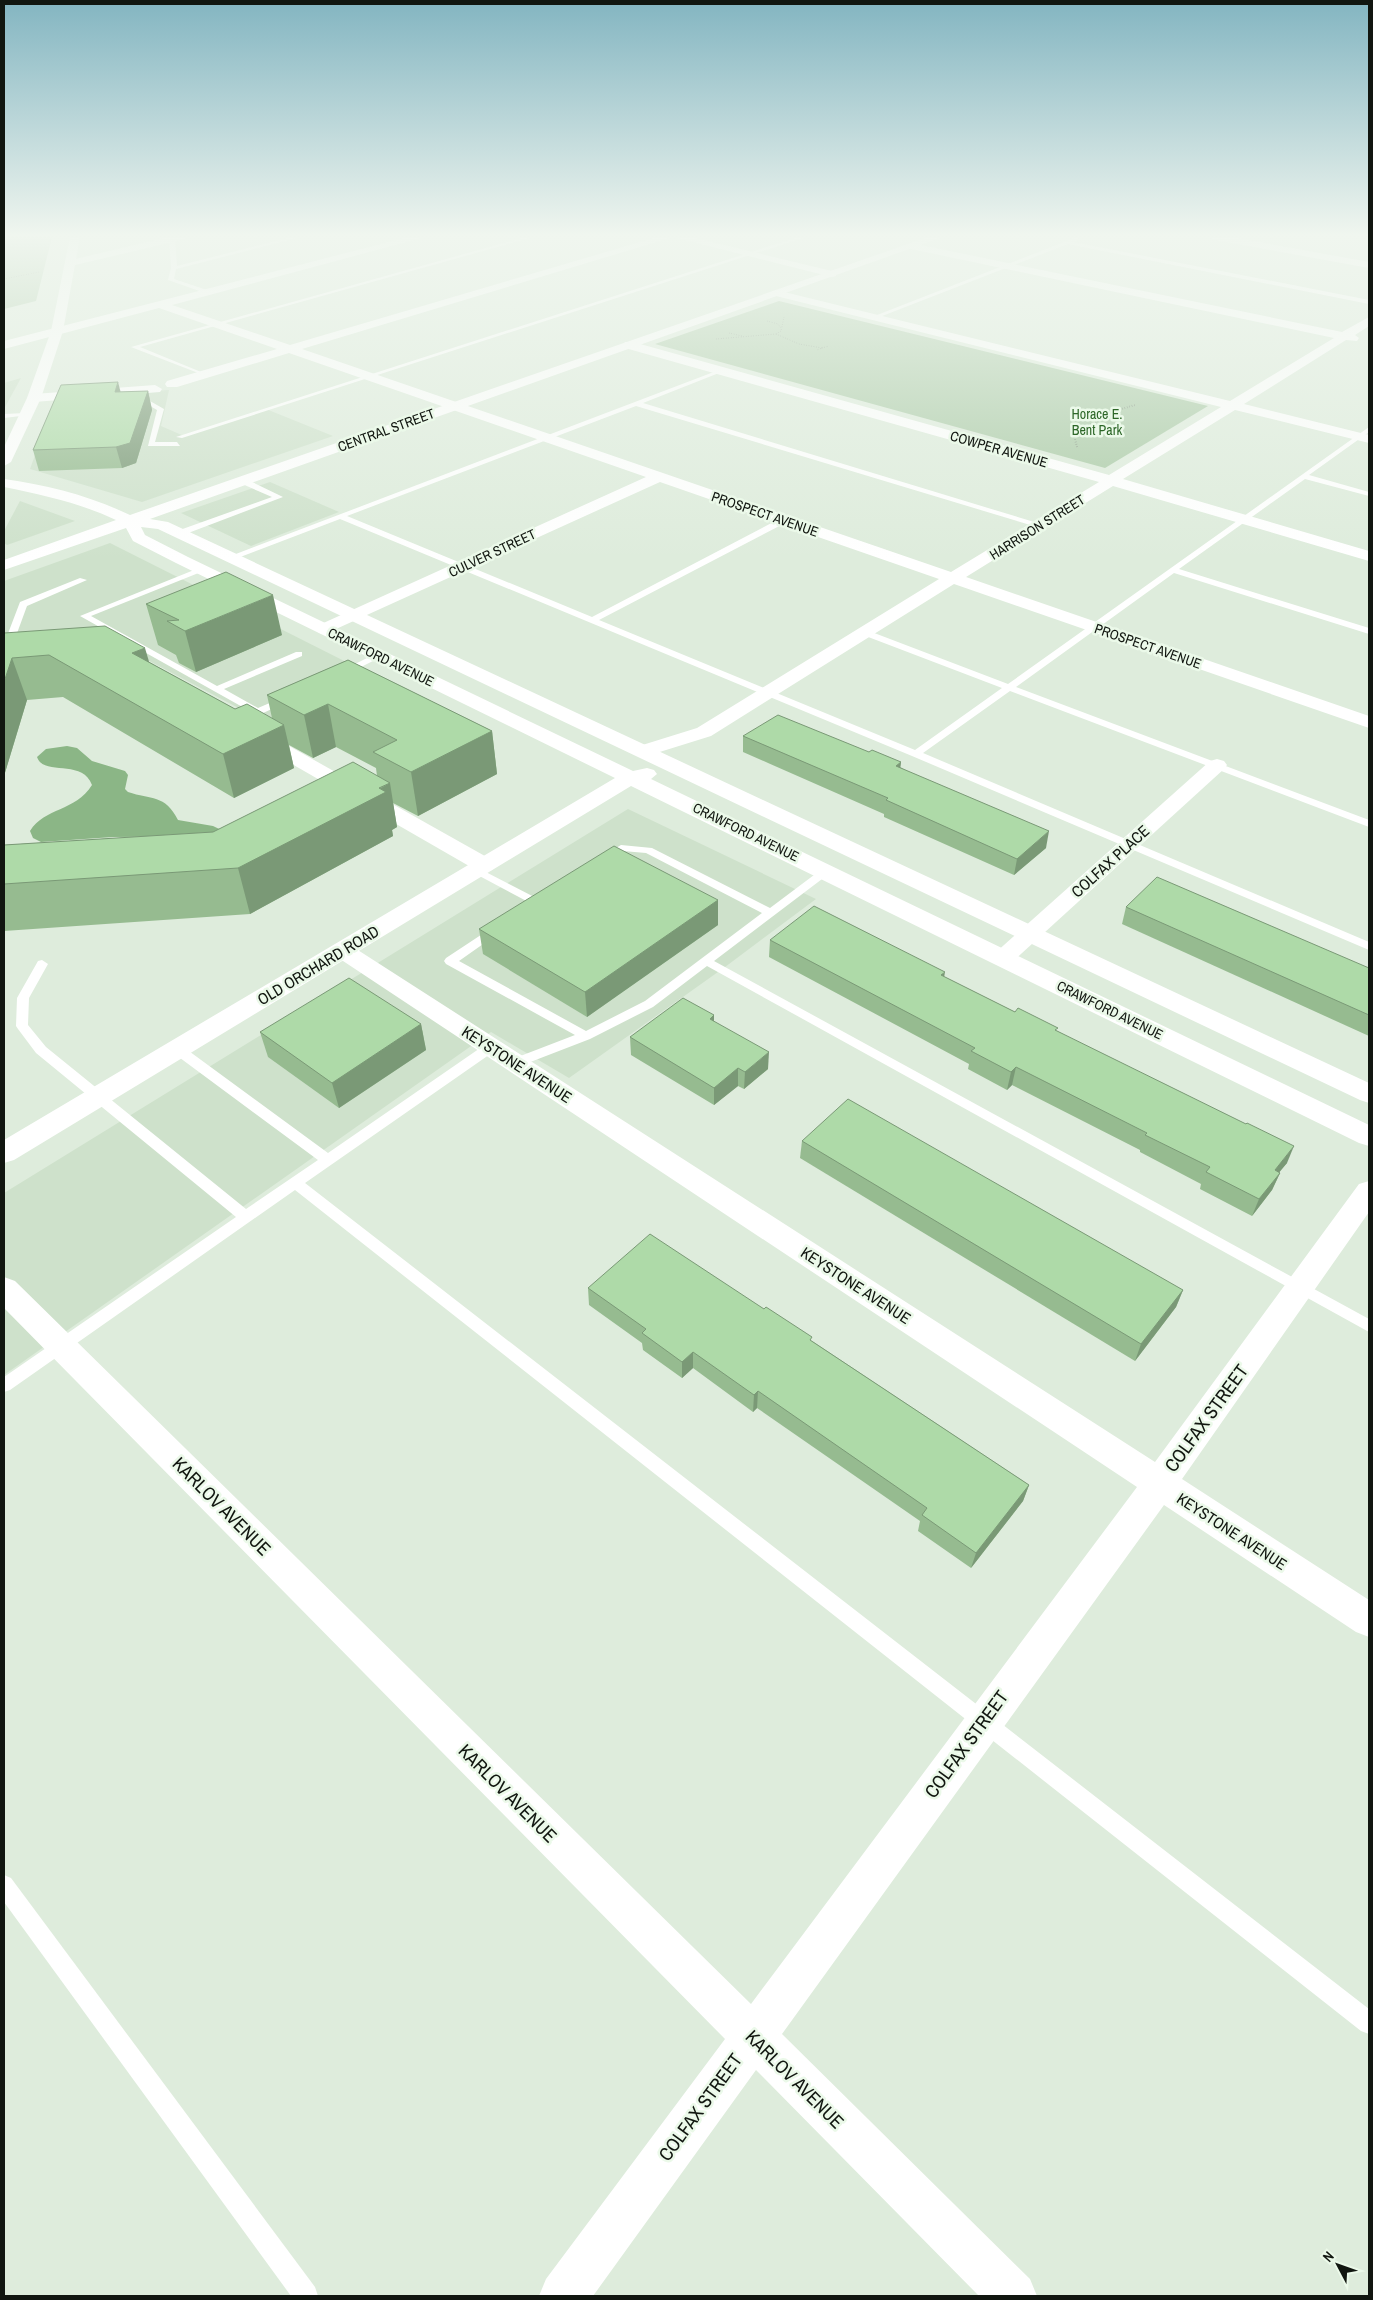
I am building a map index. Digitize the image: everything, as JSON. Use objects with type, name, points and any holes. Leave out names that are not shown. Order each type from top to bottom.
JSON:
[{"type":"street","points":[[4,462],[34,398],[53,344]]},
{"type":"street","name":"PROSPECT AVENUE","points":[[276,344],[1369,722]]},
{"type":"street","points":[[172,384],[306,344]]},
{"type":"street","points":[[987,344],[1236,405],[1366,434]]},
{"type":"street","name":"HARRISON STREET","points":[[643,751],[704,732],[1332,344]]},
{"type":"street","name":"COWPER AVENUE","points":[[629,345],[1112,481],[1369,556]]},
{"type":"street","name":"CENTRAL STREET","points":[[4,565],[629,345]]},
{"type":"street","points":[[34,398],[155,389]]},
{"type":"street","name":"CULVER STREET","points":[[325,630],[659,477]]},
{"type":"street","name":"CRAWFORD AVENUE","points":[[4,483],[54,492],[100,507],[130,521],[162,524],[1369,1094]]},
{"type":"street","name":"CRAWFORD AVENUE","points":[[130,521],[139,538],[202,570],[1369,1136]]},
{"type":"street","points":[[4,661],[23,659]]},
{"type":"street","points":[[239,726],[480,867]]},
{"type":"street","name":"HARRISON STREET","points":[[678,767],[704,732]]},
{"type":"street","points":[[632,777],[643,751]]},
{"type":"street","name":"COLFAX PLACE","points":[[1003,958],[1216,765]]},
{"type":"street","name":"OLD ORCHARD ROAD","points":[[4,1153],[632,777],[678,767]]},
{"type":"street","name":"KEYSTONE AVENUE","points":[[342,950],[1369,1620]]},
{"type":"street","name":"COLFAX STREET","points":[[563,2296],[1159,1484],[1369,1191]]},
{"type":"street","name":"KARLOV AVENUE","points":[[4,1289],[1013,2296]]},
{"type":"lane","points":[[144,344],[134,347],[204,375]]},
{"type":"lane","points":[[139,390],[140,398],[161,409],[151,444],[179,440],[466,344]]},
{"type":"lane","points":[[232,557],[721,371]]},
{"type":"lane","points":[[635,404],[1040,526]]},
{"type":"lane","points":[[4,416],[26,415]]},
{"type":"lane","points":[[916,754],[1303,476],[1366,434]]},
{"type":"lane","points":[[1303,476],[1369,494]]},
{"type":"lane","points":[[180,533],[279,497],[243,481]]},
{"type":"lane","points":[[340,516],[769,692],[1369,946]]},
{"type":"lane","points":[[592,620],[784,520]]},
{"type":"lane","points":[[202,570],[84,616],[258,712],[294,695]]},
{"type":"lane","points":[[1173,570],[1369,632]]},
{"type":"lane","points":[[4,656],[23,604],[83,580]]},
{"type":"lane","points":[[866,633],[1369,824]]},
{"type":"lane","points":[[217,689],[299,654]]},
{"type":"lane","points":[[330,678],[378,656]]},
{"type":"lane","points":[[596,865],[621,848],[648,850],[771,913]]},
{"type":"lane","points":[[480,867],[538,903]]},
{"type":"lane","points":[[4,1385],[328,1161],[503,1055],[586,1036],[648,1004],[826,872]]},
{"type":"lane","points":[[506,924],[450,960],[586,1036]]},
{"type":"lane","points":[[706,961],[1369,1326]]},
{"type":"lane","points":[[42,964],[23,998],[22,1026],[41,1050],[246,1217]]},
{"type":"lane","points":[[177,1049],[328,1161]]},
{"type":"lane","points":[[295,1183],[1369,2023]]},
{"type":"lane","points":[[4,1885],[306,2296]]},
{"type":"path","points":[[801,344],[822,348]]},
{"type":"path","points":[[818,350],[829,346]]},
{"type":"path","points":[[1076,451],[1074,435],[1077,432],[1118,410],[1142,404]]},
{"type":"shaded area","points":[[21,378],[4,409],[4,383]]},
{"type":"shaded area","points":[[169,390],[161,426],[184,436],[266,409],[333,436],[142,502],[30,469],[56,397]]},
{"type":"shaded area","points":[[270,482],[339,512],[251,546],[181,513]]},
{"type":"shaded area","points":[[20,501],[75,521],[7,545],[4,543],[4,531]]},
{"type":"shaded area","points":[[110,543],[372,675],[269,724],[117,644],[4,654],[4,581]]},
{"type":"shaded area","points":[[67,746],[77,748],[92,761],[125,771],[128,775],[125,789],[128,792],[163,802],[178,820],[213,826],[234,836],[113,837],[41,842],[33,838],[30,831],[36,823],[77,800],[92,785],[87,777],[80,772],[47,766],[41,763],[37,757],[46,749]]},
{"type":"shaded area","points":[[628,809],[816,899],[725,967],[569,1078],[491,1032],[4,1375],[4,1193]]},
{"type":"green space","name":"Horace E. Bent Park","points":[[656,344],[956,344],[1208,406],[1105,468]]},
{"type":"building","points":[[118,382],[115,392],[148,391],[130,443],[116,447],[33,450],[61,385]]},
{"type":"building","points":[[226,572],[273,595],[185,631],[167,621],[179,620],[146,604]]},
{"type":"building","points":[[105,626],[145,648],[132,653],[235,709],[247,704],[284,725],[223,754],[49,655],[12,658],[4,682],[4,633]]},
{"type":"building","points":[[348,660],[492,731],[411,772],[373,752],[397,740],[328,704],[304,715],[267,695]]},
{"type":"building","points":[[778,715],[869,752],[872,750],[901,762],[896,766],[1049,831],[1017,859],[886,800],[888,798],[743,736]]},
{"type":"building","points":[[353,762],[390,783],[379,788],[386,792],[238,868],[4,884],[4,845],[213,832]]},
{"type":"building","points":[[614,846],[718,900],[585,992],[479,929]]},
{"type":"building","points":[[1157,877],[1369,968],[1369,1015],[1126,907]]},
{"type":"building","points":[[814,906],[945,972],[941,975],[1015,1012],[1018,1008],[1058,1028],[1055,1030],[1294,1146],[1275,1170],[1280,1173],[1259,1199],[1206,1172],[1210,1167],[1145,1135],[1147,1133],[1016,1067],[1011,1072],[971,1051],[975,1048],[770,940]]},
{"type":"building","points":[[349,978],[421,1024],[332,1083],[260,1032]]},
{"type":"building","points":[[683,998],[714,1015],[710,1019],[769,1052],[745,1072],[738,1068],[714,1088],[630,1037]]},
{"type":"building","points":[[848,1099],[1183,1290],[1141,1344],[802,1141]]},
{"type":"building","points":[[650,1234],[764,1309],[766,1307],[812,1337],[810,1340],[1029,1485],[976,1553],[922,1515],[927,1508],[758,1391],[754,1395],[693,1352],[682,1362],[642,1333],[646,1329],[588,1288]]}]
